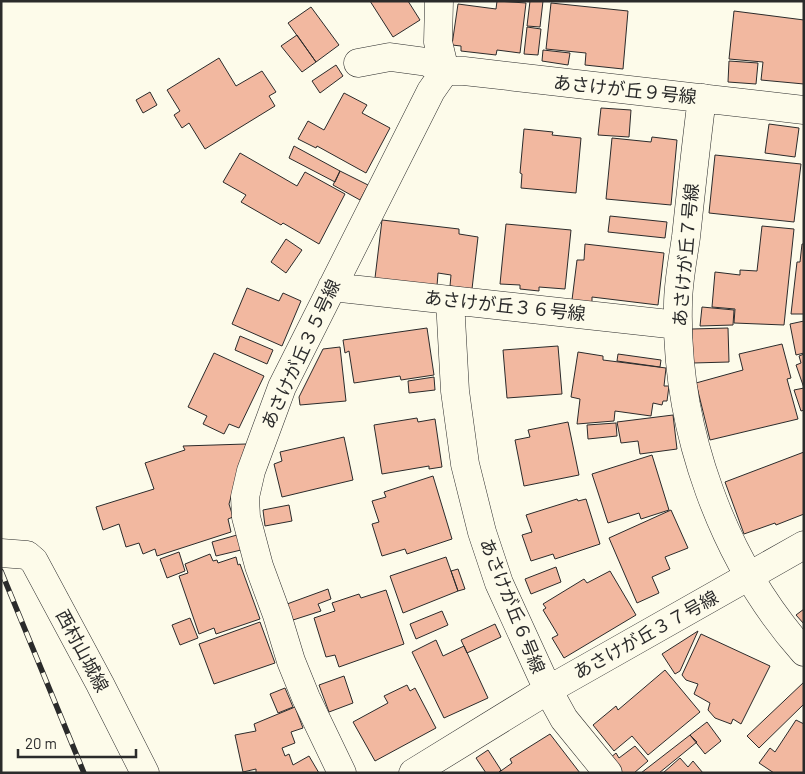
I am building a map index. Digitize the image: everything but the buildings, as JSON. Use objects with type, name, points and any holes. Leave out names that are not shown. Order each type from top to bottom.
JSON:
[{"type":"street","points":[[439,1],[438,42],[445,71]]},
{"type":"street","name":"あさけが丘９号線","points":[[358,63],[390,56],[428,62],[445,71],[804,110]]},
{"type":"street","name":"あさけが丘３５号線","points":[[342,773],[306,698],[291,661],[277,615],[258,566],[246,518],[245,497],[251,471],[282,387],[430,91],[445,71]]},
{"type":"street","name":"あさけが丘７号線","points":[[702,98],[678,303],[683,385],[700,467],[734,548],[763,600],[804,652]]},
{"type":"street","name":"あさけが丘３６号線","points":[[332,287],[678,325]]},
{"type":"street","name":"あさけが丘６号線","points":[[450,300],[456,400],[465,464],[482,532],[499,583],[548,690],[564,719],[608,773]]},
{"type":"street","name":"あさけが丘３７号線","points":[[413,773],[548,690],[804,545]]},
{"type":"street","name":"西村山城線","points":[[1,553],[27,555],[34,561],[145,773]]},
{"type":"railway","points":[[1,571],[84,773]]}]
